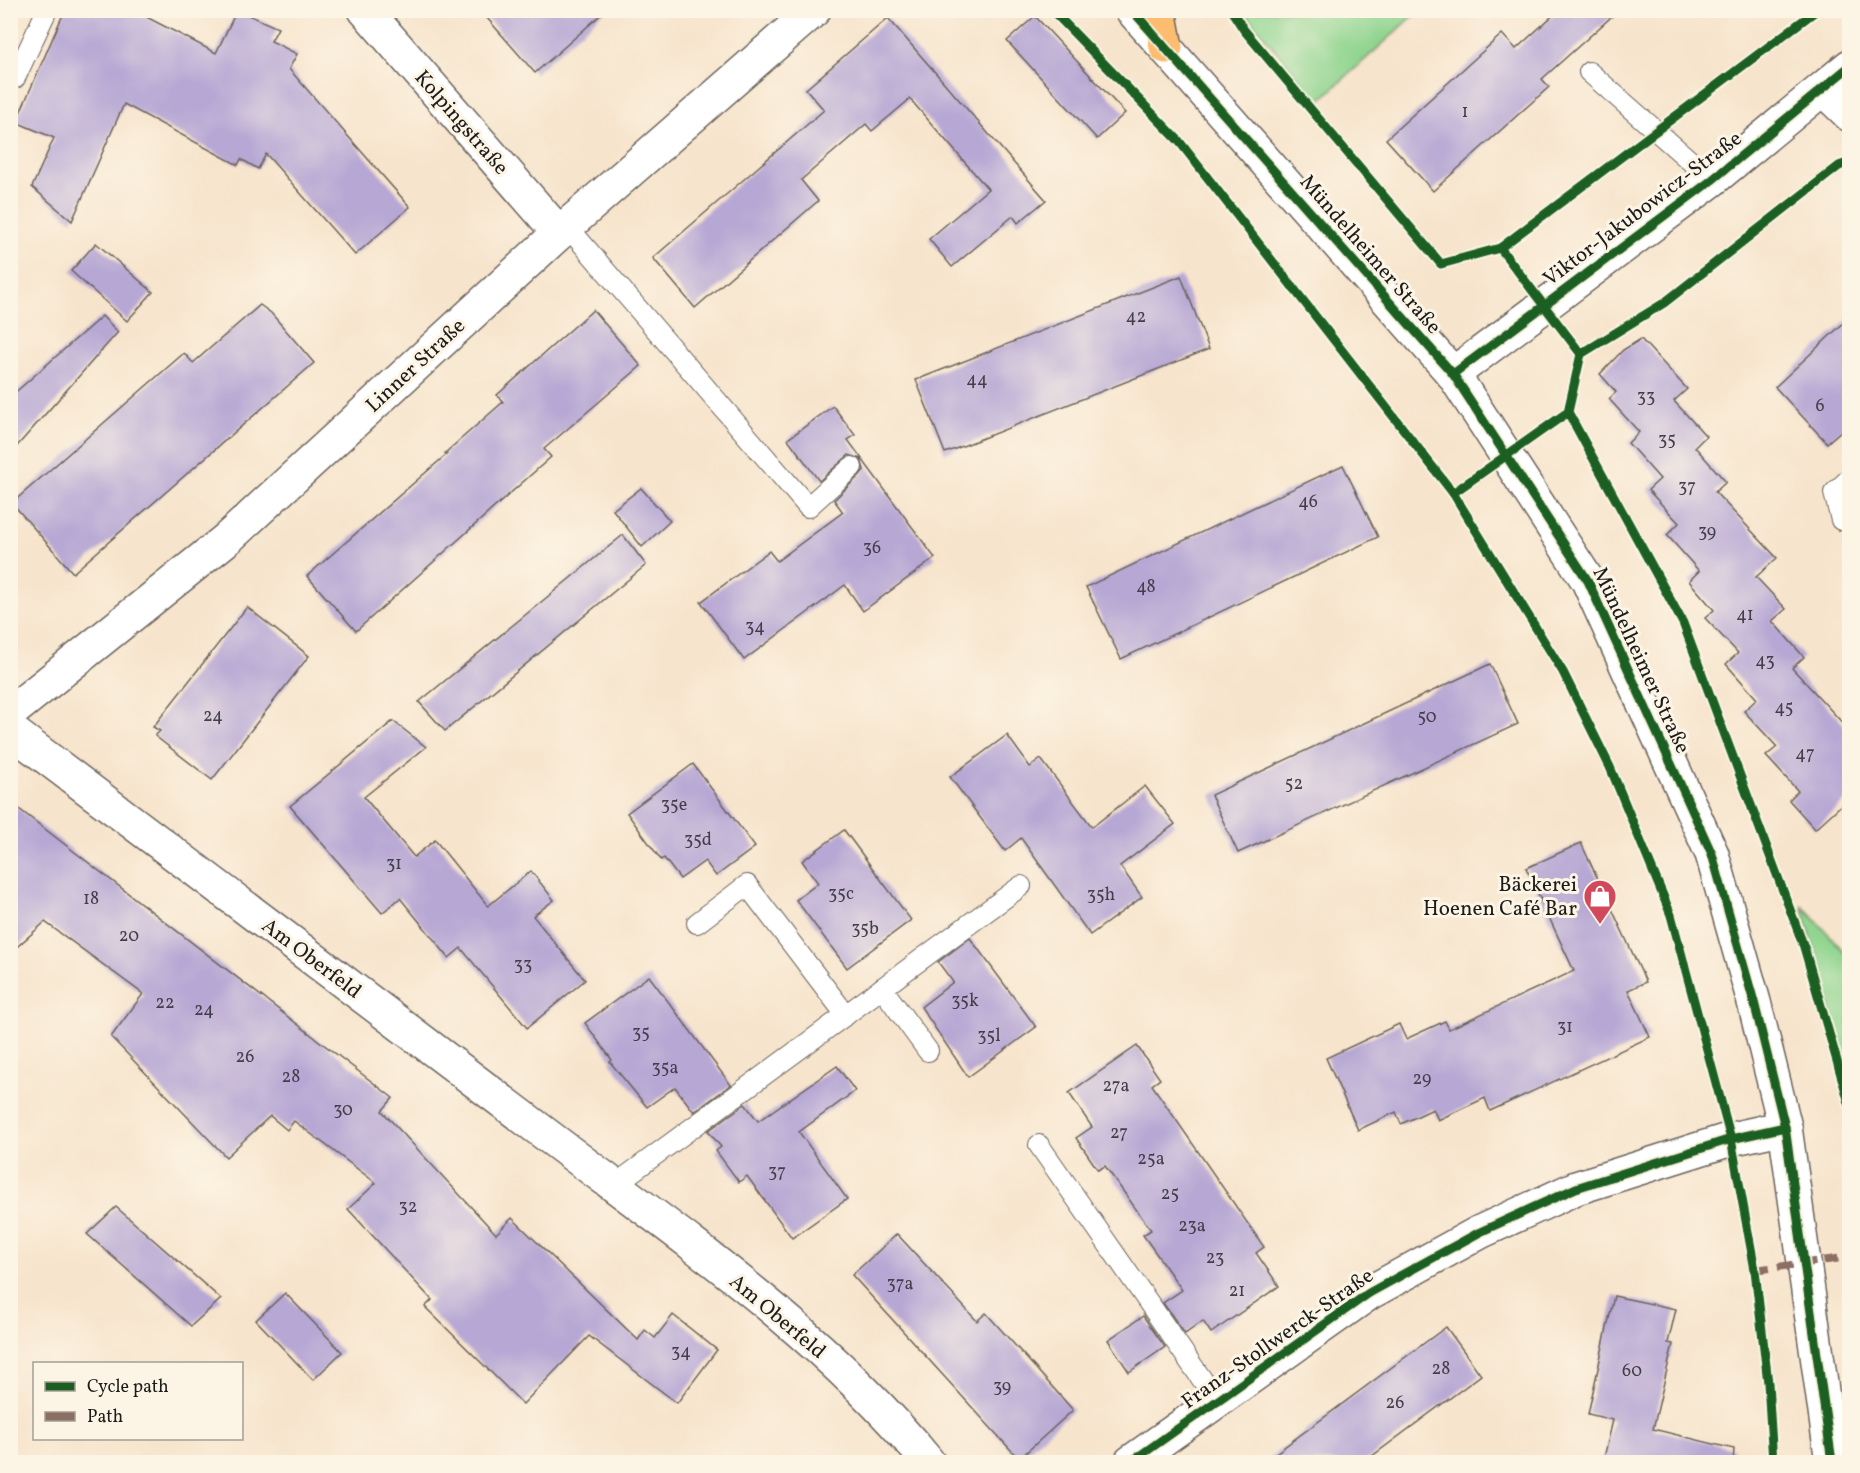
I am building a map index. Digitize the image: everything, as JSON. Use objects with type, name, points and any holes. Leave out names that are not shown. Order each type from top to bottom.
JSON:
[{"type":"main road","points":[[1160,10],[1166,47]]},
{"type":"street","name":"Kolpingstraße","points":[[365,10],[563,230]]},
{"type":"street","name":"Linner Straße","points":[[10,713],[228,538],[563,230],[814,10]]},
{"type":"street","name":"Mündelheimer Straße","points":[[1132,10],[1453,374],[1588,581],[1712,854],[1754,1002],[1785,1127],[1832,1462]]},
{"type":"street","name":"Viktor-Jakubowicz-Straße","points":[[1453,374],[1712,180],[1824,90],[1850,66]]},
{"type":"street","points":[[1824,90],[1850,115]]},
{"type":"street","name":"Am Oberfeld","points":[[10,730],[613,1186],[795,1327],[897,1424],[928,1462]]},
{"type":"street","name":"Franz-Stollwerck-Straße","points":[[1131,1462],[1369,1293],[1480,1232],[1576,1188],[1731,1139],[1785,1127]]},
{"type":"lane","points":[[15,78],[47,10]]},
{"type":"lane","points":[[1589,72],[1712,180]]},
{"type":"lane","points":[[563,230],[808,507],[852,467]]},
{"type":"lane","points":[[1841,520],[1834,493],[1850,478]]},
{"type":"lane","points":[[697,923],[747,885],[846,1015]]},
{"type":"lane","points":[[613,1186],[1021,886]]},
{"type":"lane","points":[[882,988],[928,1051]]},
{"type":"lane","points":[[1039,1145],[1217,1401]]},
{"type":"green space","points":[[1243,11],[1419,11],[1318,102]]},
{"type":"green space","points":[[1802,905],[1849,957],[1849,1079]]},
{"type":"building","points":[[65,10],[133,10],[216,53],[237,10],[278,28],[271,41],[297,54],[289,69],[410,207],[355,255],[266,154],[258,169],[241,159],[238,165],[124,104],[72,221],[32,187],[54,138],[16,122]]},
{"type":"building","points":[[480,10],[606,10],[535,73]]},
{"type":"building","points":[[1559,10],[1619,10],[1542,79],[1549,87],[1433,191],[1386,139],[1502,34],[1516,49]]},
{"type":"building","points":[[1035,16],[1125,113],[1097,139],[1007,41]]},
{"type":"building","points":[[888,18],[1046,200],[1018,223],[1013,216],[952,267],[929,239],[988,189],[910,99],[872,131],[866,124],[801,180],[818,201],[695,308],[653,258],[824,110],[806,89]]},
{"type":"building","points":[[96,243],[153,292],[127,321],[71,271]]},
{"type":"building","points":[[1181,276],[1209,349],[945,453],[916,380]]},
{"type":"building","points":[[260,305],[271,313],[314,363],[73,573],[12,503],[184,353],[193,363]]},
{"type":"building","points":[[593,310],[641,366],[544,449],[551,457],[356,631],[307,576],[503,402],[497,395]]},
{"type":"building","points":[[102,316],[118,332],[10,454],[10,397]]},
{"type":"building","points":[[1850,317],[1850,423],[1827,443],[1775,387]]},
{"type":"building","points":[[1641,339],[1687,389],[1674,401],[1706,436],[1695,447],[1726,482],[1715,492],[1777,558],[1756,577],[1786,609],[1772,621],[1804,657],[1792,668],[1850,731],[1850,797],[1815,829],[1789,800],[1798,791],[1766,756],[1777,747],[1744,711],[1757,699],[1726,664],[1738,653],[1705,618],[1714,610],[1689,581],[1699,571],[1667,535],[1679,523],[1648,490],[1660,479],[1628,443],[1639,432],[1609,399],[1616,392],[1600,374],[1623,350]]},
{"type":"building","points":[[833,406],[855,435],[848,440],[935,558],[863,611],[845,585],[744,660],[701,602],[769,551],[777,561],[843,512],[834,500],[864,470],[861,459],[849,455],[819,481],[788,439]]},
{"type":"building","points":[[1343,465],[1378,537],[1121,659],[1086,587]]},
{"type":"building","points":[[641,488],[670,521],[642,547],[613,510]]},
{"type":"building","points":[[623,535],[646,565],[445,731],[419,702]]},
{"type":"building","points":[[247,607],[309,656],[212,780],[155,736],[160,731],[153,727]]},
{"type":"building","points":[[1490,664],[1518,724],[1238,853],[1211,795]]},
{"type":"building","points":[[393,721],[426,747],[364,797],[414,857],[435,840],[488,906],[531,871],[554,900],[533,916],[585,980],[527,1028],[461,948],[449,958],[400,898],[382,913],[290,806]]},
{"type":"building","points":[[1007,735],[1030,767],[1041,759],[1092,827],[1145,786],[1175,824],[1120,866],[1142,897],[1090,935],[1021,838],[1005,851],[950,777]]},
{"type":"building","points":[[693,764],[755,847],[716,876],[705,861],[680,879],[664,858],[661,860],[627,813]]},
{"type":"building","points":[[10,802],[393,1098],[382,1111],[496,1234],[512,1218],[638,1340],[645,1330],[655,1338],[673,1315],[717,1350],[677,1403],[589,1336],[523,1404],[425,1307],[432,1300],[348,1209],[376,1183],[294,1121],[287,1130],[270,1116],[226,1157],[111,1037],[143,994],[45,922],[10,953]]},
{"type":"building","points":[[844,830],[911,920],[847,968],[796,900],[818,883],[802,861]]},
{"type":"building","points":[[1581,843],[1646,982],[1628,990],[1650,1037],[1490,1111],[1485,1098],[1438,1120],[1433,1109],[1401,1124],[1396,1112],[1358,1130],[1326,1058],[1399,1024],[1406,1039],[1445,1021],[1449,1029],[1574,971],[1526,868]]},
{"type":"building","points":[[970,938],[1036,1027],[968,1077],[921,1007],[953,982],[938,962]]},
{"type":"building","points":[[649,976],[731,1085],[694,1112],[675,1087],[647,1107],[610,1062],[612,1060],[585,1023]]},
{"type":"building","points":[[1137,1046],[1160,1079],[1152,1085],[1264,1247],[1256,1253],[1279,1286],[1211,1333],[1203,1321],[1185,1334],[1163,1303],[1182,1290],[1143,1235],[1151,1230],[1105,1166],[1098,1170],[1076,1138],[1092,1127],[1069,1093]]},
{"type":"building","points":[[837,1066],[855,1091],[799,1132],[847,1199],[792,1238],[747,1176],[739,1182],[716,1151],[721,1147],[708,1131],[745,1104],[758,1121]]},
{"type":"building","points":[[116,1207],[221,1299],[191,1326],[87,1234]]},
{"type":"building","points":[[897,1234],[977,1321],[986,1313],[1073,1410],[1019,1459],[852,1275]]},
{"type":"building","points":[[285,1293],[342,1352],[313,1380],[256,1320]]},
{"type":"building","points":[[1614,1296],[1676,1309],[1668,1343],[1673,1344],[1653,1429],[1734,1449],[1733,1462],[1603,1462],[1613,1420],[1588,1414]]},
{"type":"building","points":[[1143,1316],[1165,1347],[1129,1372],[1108,1340]]},
{"type":"building","points":[[1446,1327],[1481,1375],[1364,1462],[1264,1462]]},
{"type":"marked path","points":[[1755,1270],[1850,1257]]},
{"type":"cycle path","points":[[1052,10],[1179,141],[1453,493],[1563,672],[1610,767],[1671,915],[1731,1139],[1755,1270],[1768,1383],[1773,1462]]},
{"type":"cycle path","points":[[1132,10],[1453,374],[1588,581],[1712,854],[1754,1002],[1785,1127],[1832,1462]]},
{"type":"cycle path","points":[[1231,10],[1244,30],[1441,264],[1500,248],[1817,10]]},
{"type":"cycle path","points":[[1453,374],[1712,180],[1850,66]]},
{"type":"cycle path","points":[[1850,162],[1839,166],[1664,303],[1581,354],[1568,412],[1683,623],[1804,947],[1850,1106]]},
{"type":"cycle path","points":[[1500,248],[1581,354]]},
{"type":"cycle path","points":[[1453,493],[1568,412]]},
{"type":"cycle path","points":[[1131,1462],[1369,1293],[1480,1232],[1576,1188],[1731,1139],[1785,1127]]},
{"type":"place","name":"Bäckerei Hoenen Café Bar","points":[[1600,925]]}]
